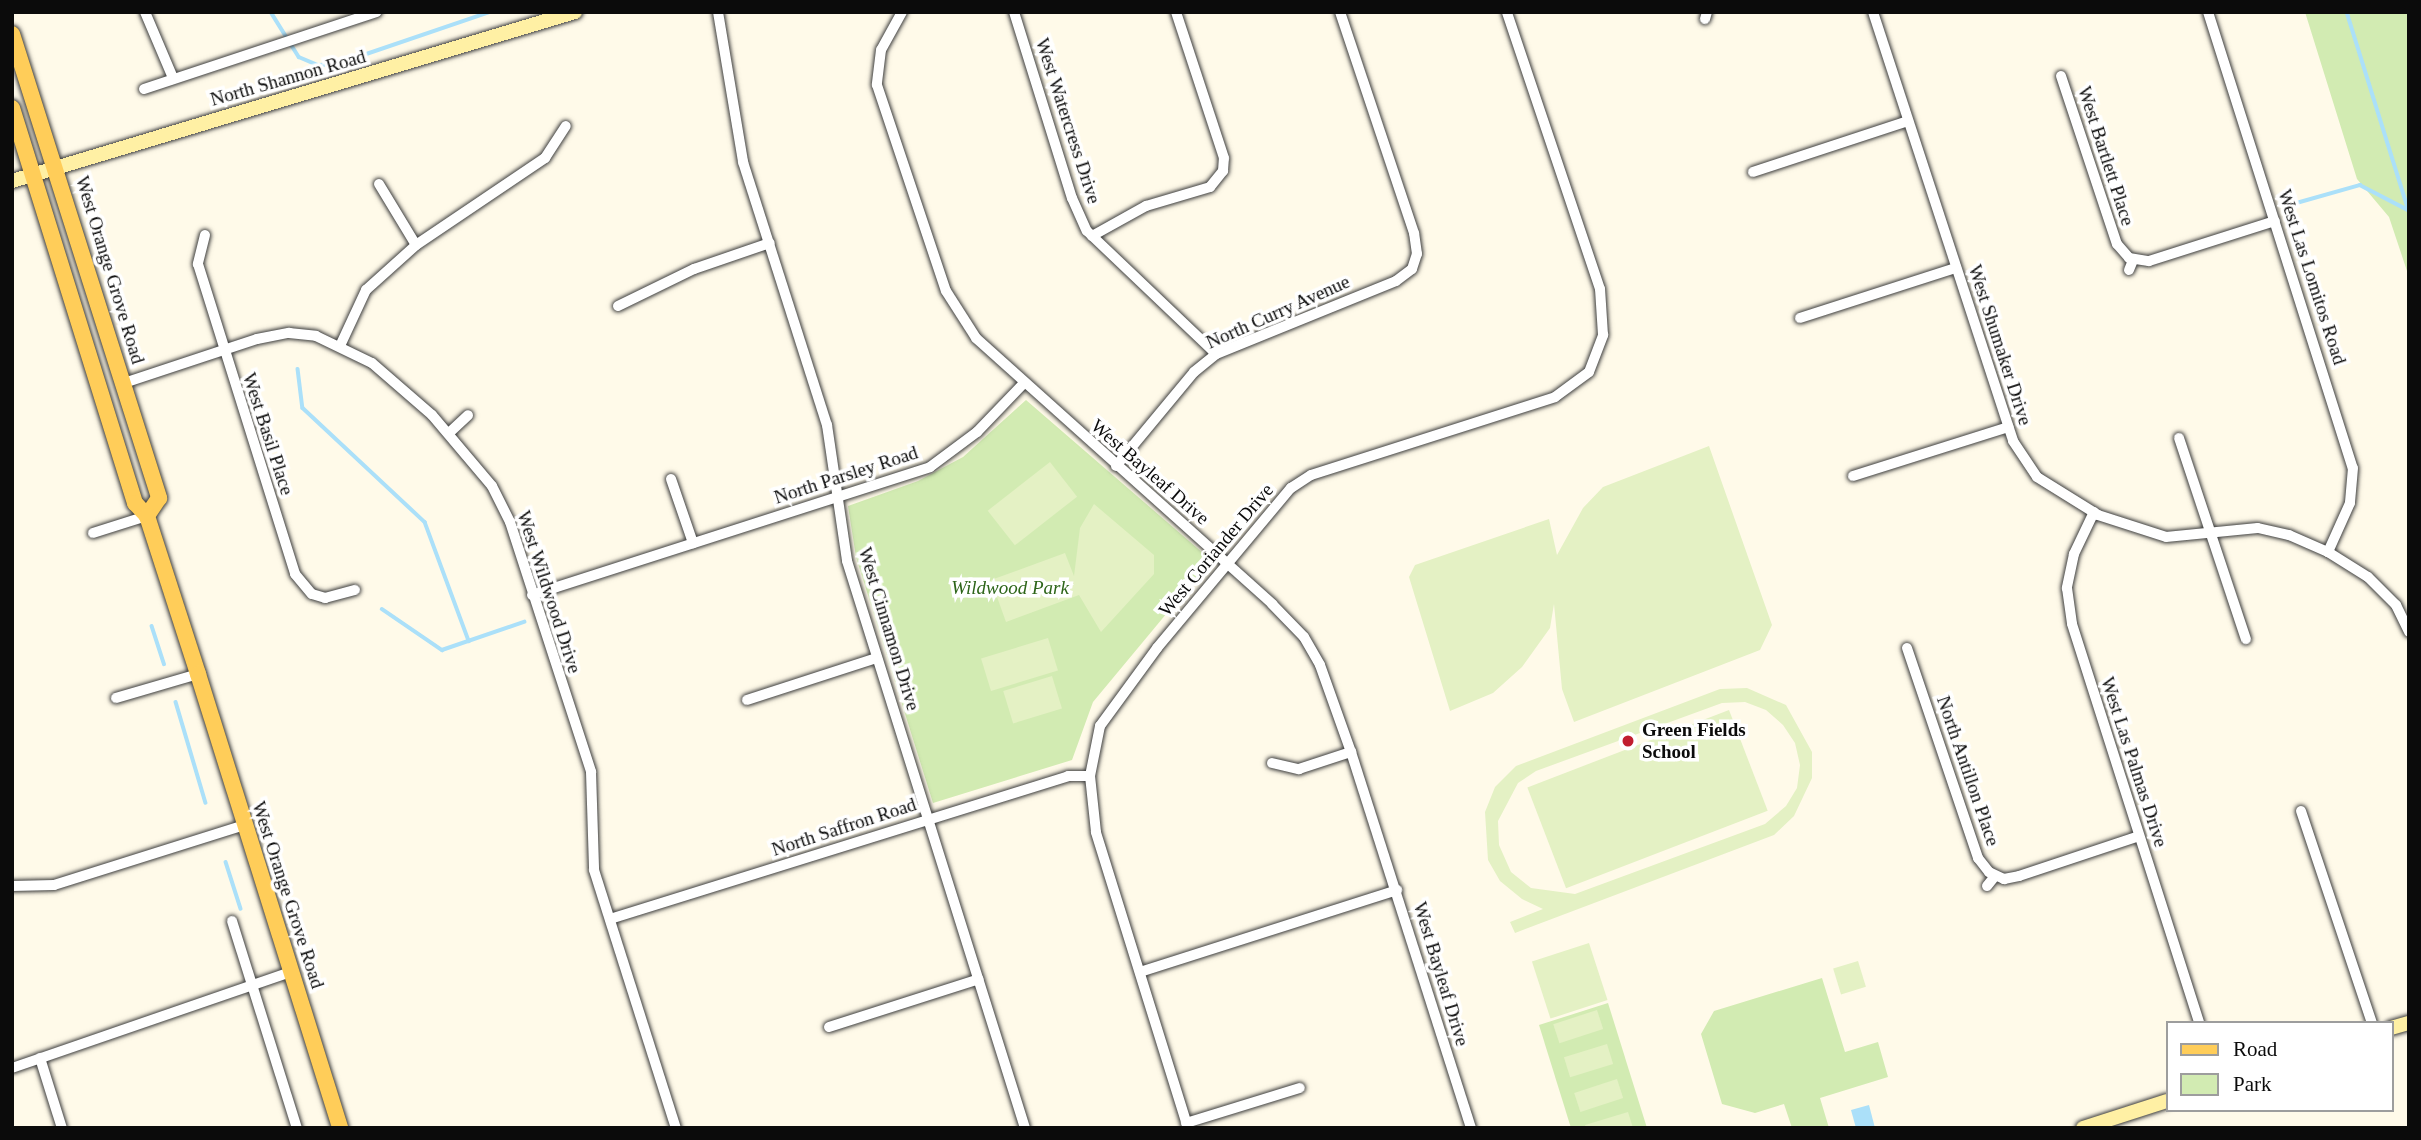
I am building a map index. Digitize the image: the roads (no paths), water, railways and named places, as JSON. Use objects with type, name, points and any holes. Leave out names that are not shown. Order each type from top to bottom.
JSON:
[{"type":"main road","name":"West Orange Grove Road","points":[[12,34],[159,498],[147,516]]},
{"type":"main road","name":"West Orange Grove Road","points":[[12,108],[135,503],[147,516],[340,1128]]},
{"type":"street","points":[[145,12],[173,78]]},
{"type":"street","name":"North Shannon Road","points":[[144,89],[377,12]]},
{"type":"street","name":"North Shannon Road","points":[[12,181],[575,12]]},
{"type":"street","name":"West Cinnamon Drive","points":[[718,12],[737,137],[827,425],[847,561],[876,658],[931,818],[1025,1128]]},
{"type":"street","name":"West Bayleaf Drive","points":[[902,12],[881,50],[877,85],[946,291],[976,338],[1023,384],[1229,564],[1304,637],[1320,665],[1351,752],[1471,1128]]},
{"type":"street","name":"West Watercress Drive","points":[[1014,12],[1072,198],[1091,236],[1216,354]]},
{"type":"street","points":[[1091,236],[1146,206],[1210,187],[1224,178],[1224,158],[1176,12]]},
{"type":"street","name":"North Curry Avenue","points":[[1116,466],[1194,372],[1216,354],[1396,281],[1414,270],[1417,254],[1413,233],[1340,12]]},
{"type":"street","name":"West Coriander Drive","points":[[1187,1125],[1096,832],[1090,776],[1100,726],[1157,648],[1291,488],[1311,475],[1555,397],[1589,372],[1603,335],[1600,289],[1507,12]]},
{"type":"street","name":"West Shumaker Drive","points":[[1873,12],[2008,427],[2037,477],[2094,512],[2166,537],[2258,528],[2328,552],[2368,577],[2396,605],[2409,632]]},
{"type":"street","name":"West Las Lomitos Road","points":[[2208,12],[2353,468],[2350,503],[2328,552]]},
{"type":"street","name":"West Bartlett Place","points":[[2062,76],[2117,244],[2131,265],[2275,221]]},
{"type":"street","points":[[1753,172],[1908,121]]},
{"type":"street","points":[[340,346],[366,290],[416,245],[545,158],[566,126]]},
{"type":"street","points":[[379,184],[416,245]]},
{"type":"street","name":"West Basil Place","points":[[205,235],[198,264],[223,351],[295,574],[312,594],[324,598],[355,590]]},
{"type":"street","points":[[618,306],[694,269],[770,243]]},
{"type":"street","points":[[1800,318],[1956,268]]},
{"type":"street","name":"West Wildwood Drive","points":[[124,383],[289,333],[316,336],[372,363],[449,433],[492,486],[510,523],[591,772],[594,870],[676,1128]]},
{"type":"street","name":"North Parsley Road","points":[[532,595],[930,467],[977,432],[1023,384]]},
{"type":"street","points":[[449,433],[468,415]]},
{"type":"street","points":[[1853,476],[2008,427]]},
{"type":"street","points":[[2179,438],[2246,639]]},
{"type":"street","points":[[671,479],[693,543]]},
{"type":"street","name":"West Las Palmas Drive","points":[[2094,512],[2074,554],[2067,588],[2070,612],[2198,1021]]},
{"type":"street","points":[[93,533],[147,516]]},
{"type":"street","name":"North Antillon Place","points":[[1907,648],[1979,858],[1995,876],[2019,876],[2139,836]]},
{"type":"street","points":[[747,700],[876,658]]},
{"type":"street","points":[[116,698],[198,674]]},
{"type":"street","points":[[1272,763],[1299,769],[1351,752]]},
{"type":"street","name":"North Saffron Road","points":[[611,919],[1068,776],[1090,776]]},
{"type":"street","points":[[2301,811],[2371,1021]]},
{"type":"street","points":[[12,887],[54,885],[244,825]]},
{"type":"street","points":[[1987,886],[1995,876]]},
{"type":"street","points":[[1140,972],[1397,890]]},
{"type":"street","points":[[232,921],[297,1128]]},
{"type":"street","points":[[12,1068],[291,972]]},
{"type":"street","points":[[828,1027],[979,979]]},
{"type":"street","points":[[40,1058],[62,1128]]},
{"type":"street","points":[[1187,1125],[1300,1088]]},
{"type":"street","points":[[2082,1128],[2166,1101]]},
{"type":"water","points":[[1869,1105],[1875,1128],[1856,1128],[1851,1110]]},
{"type":"waterway","points":[[271,12],[299,57],[318,65],[337,64],[490,12]]},
{"type":"waterway","points":[[2347,12],[2409,211]]},
{"type":"waterway","points":[[2286,206],[2360,185],[2408,210]]},
{"type":"waterway","points":[[298,369],[303,408],[425,522],[469,641]]},
{"type":"waterway","points":[[382,609],[442,650],[524,622]]},
{"type":"waterway","points":[[152,626],[164,664]]},
{"type":"waterway","points":[[176,702],[206,803]]},
{"type":"waterway","points":[[226,862],[241,909]]},
{"type":"place","name":"Green Fields School","points":[[1628,741]]},
{"type":"park label","name":"Wildwood Park","points":[[1010,588]]}]
